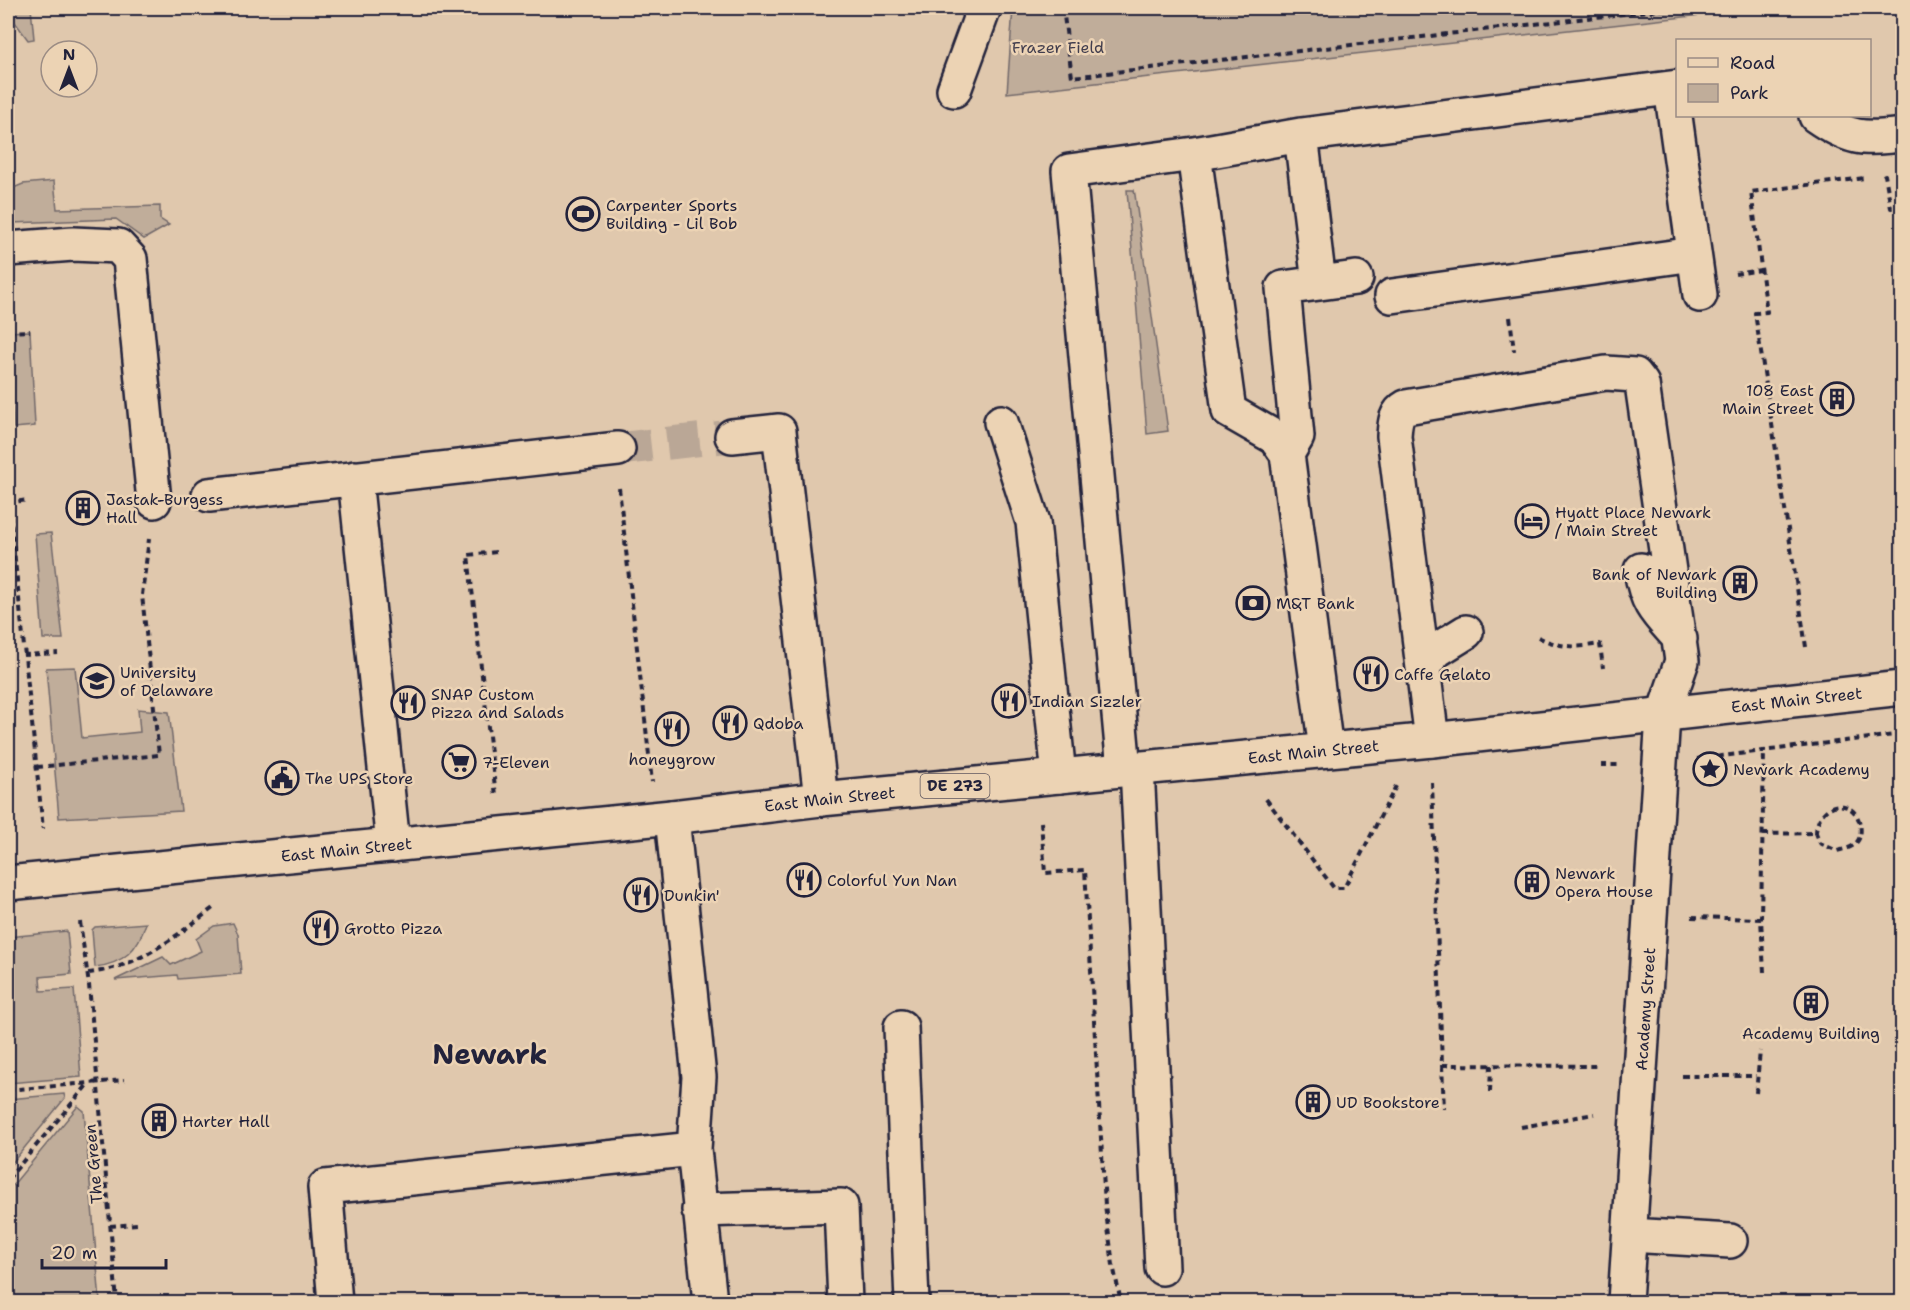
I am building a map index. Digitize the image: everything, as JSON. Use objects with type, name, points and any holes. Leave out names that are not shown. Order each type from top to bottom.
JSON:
[{"type":"main road","points":[[954,90],[984,8]]},
{"type":"main road","points":[[1161,1268],[1131,769],[1070,171],[1194,154],[1301,135],[1674,87],[1676,104]]},
{"type":"main road","points":[[1678,117],[1700,295]]},
{"type":"main road","points":[[1818,117],[1852,137],[1870,140],[1902,135]]},
{"type":"main road","points":[[1301,135],[1319,283]]},
{"type":"main road","points":[[1194,154],[1228,411],[1276,438],[1287,454],[1326,750]]},
{"type":"main road","points":[[8,249],[99,244],[118,246],[130,259],[154,501]]},
{"type":"main road","points":[[1392,296],[1694,254]]},
{"type":"main road","points":[[1287,454],[1297,437],[1283,288],[1356,278]]},
{"type":"main road","name":"Academy Street","points":[[1519,387],[1606,373],[1625,373],[1640,378],[1680,639],[1682,661],[1663,716],[1662,765],[1625,1302]]},
{"type":"main road","points":[[1432,740],[1394,436],[1395,421],[1400,410],[1406,406],[1519,387]]},
{"type":"main road","points":[[1001,422],[1033,522],[1059,776]]},
{"type":"main road","points":[[732,436],[779,431],[820,799]]},
{"type":"main road","points":[[209,495],[616,449]]},
{"type":"main road","points":[[355,478],[393,845]]},
{"type":"main road","points":[[1641,570],[1650,606],[1680,639]]},
{"type":"main road","points":[[1424,665],[1437,650],[1466,632]]},
{"type":"main road","name":"East Main Street","points":[[8,884],[664,818],[820,799],[1432,740],[1902,688]]},
{"type":"main road","points":[[664,818],[699,1077],[694,1149],[710,1302]]},
{"type":"main road","points":[[901,1027],[912,1302]]},
{"type":"main road","points":[[335,1302],[325,1187],[694,1149]]},
{"type":"main road","points":[[699,1210],[841,1206],[845,1302]]},
{"type":"main road","points":[[1630,1235],[1730,1241]]},
{"type":"path","points":[[1063,8],[1072,77],[1676,8]]},
{"type":"path","points":[[1806,648],[1755,313],[1767,312],[1751,192],[1886,175],[1891,208],[1902,207]]},
{"type":"path","points":[[1505,280],[1519,387]]},
{"type":"path","points":[[8,332],[30,331]]},
{"type":"path","points":[[616,449],[664,818]]},
{"type":"path","points":[[8,493],[17,603],[44,829]]},
{"type":"path","points":[[8,503],[27,500]]},
{"type":"path","points":[[37,766],[159,755],[142,595],[154,501]]},
{"type":"path","points":[[496,552],[468,555],[501,834]]},
{"type":"path","points":[[8,602],[17,603]]},
{"type":"path","points":[[1538,637],[1556,645],[1574,648],[1600,644],[1603,668]]},
{"type":"path","points":[[23,655],[58,653]]},
{"type":"path","points":[[1601,765],[1662,765],[1764,749],[1902,734]]},
{"type":"path","points":[[1764,749],[1761,919],[1764,972]]},
{"type":"path","points":[[1432,782],[1444,1109]]},
{"type":"path","points":[[1266,799],[1334,888],[1344,888],[1396,786]]},
{"type":"path","points":[[1835,807],[1846,807],[1854,811],[1860,827],[1860,837],[1855,844],[1837,850],[1820,843],[1816,833],[1820,817],[1825,810],[1835,807]]},
{"type":"path","points":[[1041,822],[1045,873],[1085,870],[1105,1205],[1113,1265],[1121,1302]]},
{"type":"path","points":[[1762,834],[1816,833]]},
{"type":"path","points":[[88,973],[114,970],[171,941],[213,908]]},
{"type":"path","points":[[1692,917],[1761,919]]},
{"type":"path","name":"The Green","points":[[80,922],[88,973],[117,1302]]},
{"type":"path","points":[[1756,1093],[1760,1051]]},
{"type":"path","points":[[1442,1065],[1597,1066]]},
{"type":"path","points":[[1490,1092],[1491,1065]]},
{"type":"path","points":[[1682,1076],[1756,1076]]},
{"type":"path","points":[[8,1090],[124,1080]]},
{"type":"path","points":[[8,1179],[89,1083]]},
{"type":"path","points":[[1521,1127],[1594,1114]]},
{"type":"path","points":[[111,1226],[137,1224]]},
{"type":"green space","points":[[8,8],[31,8],[34,39],[28,40],[15,22],[8,18]]},
{"type":"green space","name":"Frazer Field","points":[[1013,8],[1764,8],[1007,93]]},
{"type":"green space","points":[[54,181],[57,209],[160,206],[160,219],[169,225],[144,239],[116,219],[12,223],[8,201],[11,189],[23,184]]},
{"type":"green space","points":[[1127,190],[1134,190],[1135,195],[1168,431],[1147,434]]},
{"type":"green space","points":[[30,331],[35,426],[14,428],[8,332]]},
{"type":"green space","points":[[51,533],[63,639],[43,639],[35,534]]},
{"type":"green space","points":[[75,667],[82,738],[140,732],[138,709],[169,712],[181,811],[59,818],[46,668]]},
{"type":"green space","points":[[146,923],[139,941],[128,954],[114,963],[95,967],[92,930],[95,927]]},
{"type":"green space","points":[[233,923],[238,934],[241,974],[178,979],[177,975],[115,980],[163,957],[171,965],[201,951],[196,939],[214,926]]},
{"type":"green space","points":[[67,931],[71,974],[40,977],[41,991],[74,989],[81,1077],[8,1083],[8,937]]},
{"type":"green space","points":[[64,1094],[65,1098],[8,1168],[8,1099]]},
{"type":"green space","points":[[78,1106],[84,1111],[100,1302],[8,1302],[8,1191]]},
{"type":"tunnel","points":[[618,449],[732,436]]},
{"type":"place","name":"Carpenter Sports Building - Lil Bob","points":[[583,214]]},
{"type":"place","name":"108 East Main Street","points":[[1837,399]]},
{"type":"place","name":"Jastak-Burgess Hall","points":[[83,508]]},
{"type":"place","name":"Hyatt Place Newark / Main Street","points":[[1532,521]]},
{"type":"place","name":"Bank of Newark Building","points":[[1740,583]]},
{"type":"place","name":"M&T Bank","points":[[1253,603]]},
{"type":"place","name":"Caffe Gelato","points":[[1371,674]]},
{"type":"place","name":"University of Delaware","points":[[97,681]]},
{"type":"place","name":"Indian Sizzler","points":[[1009,701]]},
{"type":"place","name":"SNAP Custom Pizza and Salads","points":[[408,703]]},
{"type":"place","name":"Qdoba","points":[[730,723]]},
{"type":"place","name":"honeygrow","points":[[672,729]]},
{"type":"place","name":"7-Eleven","points":[[459,762]]},
{"type":"place","name":"Newark Academy","points":[[1710,769]]},
{"type":"place","name":"The UPS Store","points":[[282,778]]},
{"type":"place","name":"Colorful Yun Nan","points":[[804,880]]},
{"type":"place","name":"Newark Opera House","points":[[1532,882]]},
{"type":"place","name":"Dunkin'","points":[[641,895]]},
{"type":"place","name":"Grotto Pizza","points":[[321,928]]},
{"type":"place","name":"Academy Building","points":[[1811,1003]]},
{"type":"place","name":"UD Bookstore","points":[[1313,1102]]},
{"type":"place","name":"Harter Hall","points":[[159,1121]]},
{"type":"district","name":"Newark","points":[[490,1054]]}]
